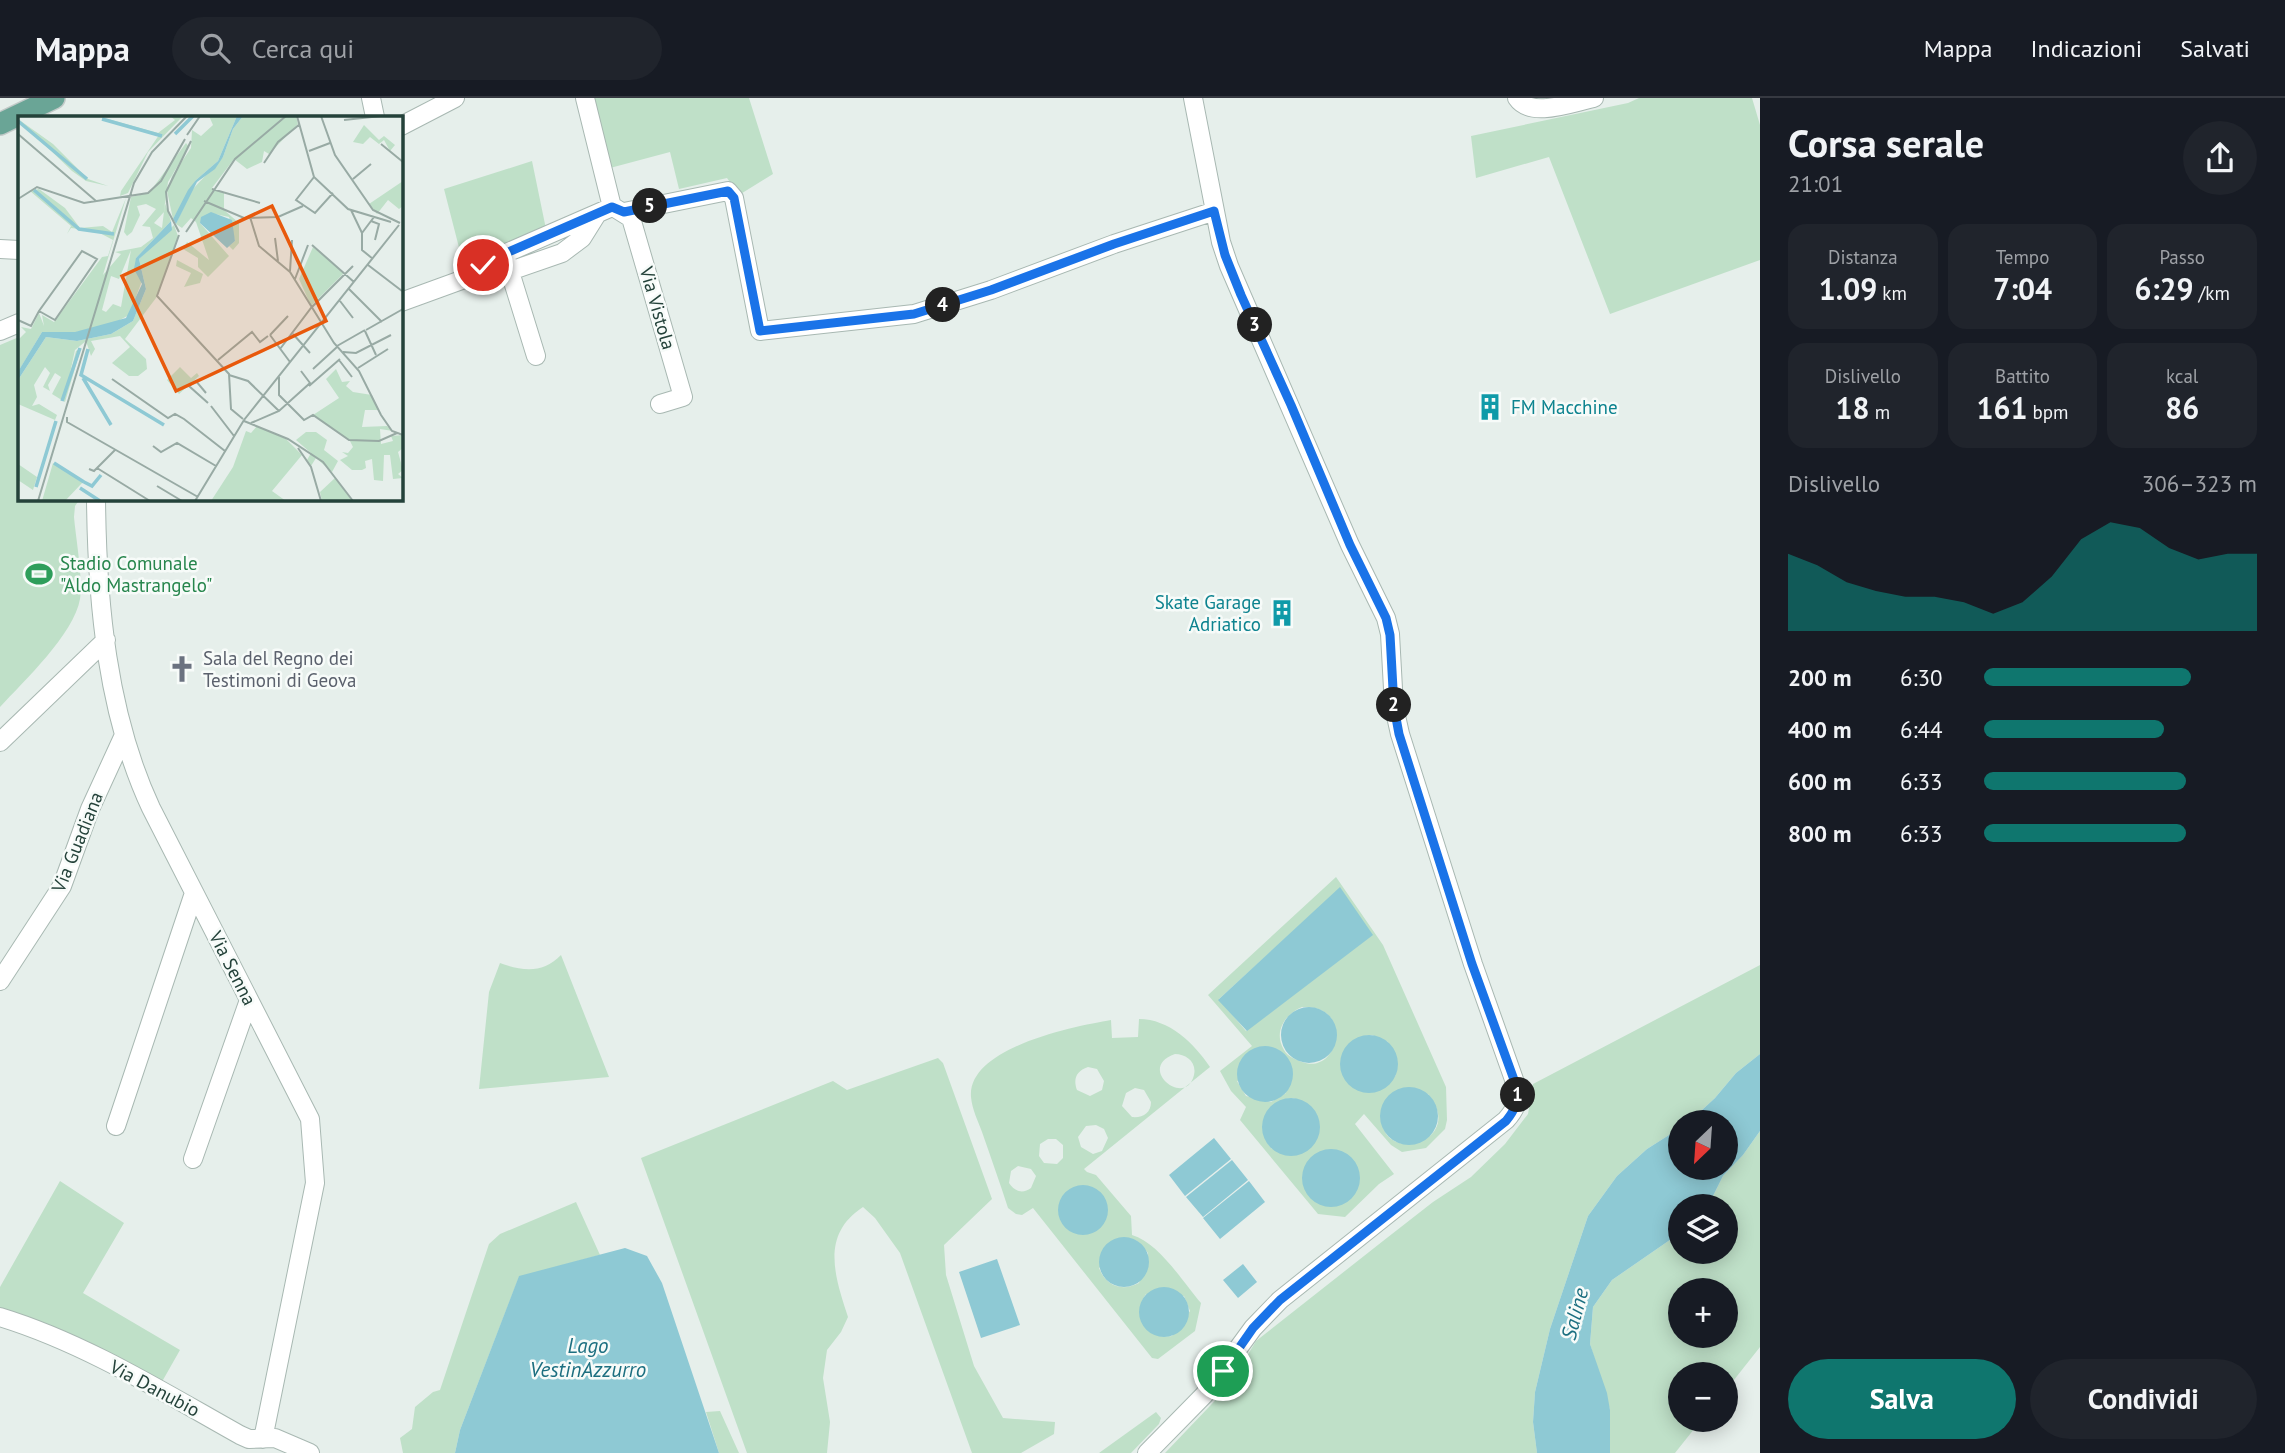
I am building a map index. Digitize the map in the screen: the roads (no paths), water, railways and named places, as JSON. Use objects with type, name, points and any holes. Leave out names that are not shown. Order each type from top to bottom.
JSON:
[{"type":"main road","points":[[0,124],[40,105]]},
{"type":"street","points":[[371,98],[375,116]]},
{"type":"street","points":[[402,125],[455,98]]},
{"type":"street","name":"Via Vistola","points":[[585,98],[611,211],[631,218],[683,397],[660,404]]},
{"type":"street","points":[[1147,1453],[1196,1404],[1253,1328],[1280,1300],[1493,1131],[1514,1111],[1518,1097],[1472,964],[1399,734],[1394,707],[1389,626],[1350,545],[1225,255],[1193,98]]},
{"type":"street","points":[[1517,98],[1524,106],[1536,109],[1594,98]]},
{"type":"street","points":[[402,302],[478,274],[483,265],[562,253],[611,211],[728,191],[734,198],[760,331],[914,314],[991,290],[1114,244],[1214,211]]},
{"type":"street","points":[[0,250],[18,250]]},
{"type":"street","points":[[507,262],[536,356]]},
{"type":"street","points":[[0,331],[18,323]]},
{"type":"street","name":"Via Senna","points":[[96,500],[106,640],[124,735],[142,788],[310,1119],[315,1183],[263,1439]]},
{"type":"street","points":[[0,742],[106,640]]},
{"type":"street","name":"Via Guadiana","points":[[0,981],[62,886],[90,809],[124,735]]},
{"type":"street","points":[[116,1126],[194,893]]},
{"type":"street","points":[[193,1159],[249,1000]]},
{"type":"street","name":"Via Danubio","points":[[0,1317],[32,1327],[82,1349],[249,1439],[275,1438],[310,1453]]},
{"type":"water","points":[[1340,887],[1373,935],[1247,1031],[1218,1000]]},
{"type":"water","points":[[1303,1007],[1315,1007],[1325,1011],[1333,1019],[1337,1035],[1333,1051],[1325,1059],[1315,1063],[1303,1063],[1293,1059],[1285,1051],[1281,1041],[1281,1029],[1285,1019],[1293,1011]]},
{"type":"water","points":[[1369,1035],[1385,1040],[1393,1048],[1398,1064],[1393,1080],[1385,1088],[1369,1093],[1353,1088],[1345,1080],[1340,1064],[1345,1048],[1353,1040]]},
{"type":"water","points":[[1259,1046],[1271,1046],[1281,1050],[1289,1058],[1293,1074],[1289,1090],[1281,1098],[1271,1102],[1259,1102],[1249,1098],[1241,1090],[1237,1080],[1237,1068],[1241,1058],[1249,1050]]},
{"type":"water","points":[[1760,1054],[1760,1131],[1738,1160],[1738,1110],[1702,1110],[1736,1073]]},
{"type":"water","points":[[1409,1087],[1425,1092],[1433,1100],[1438,1116],[1433,1132],[1425,1140],[1409,1145],[1393,1140],[1385,1132],[1380,1116],[1385,1100],[1393,1092]]},
{"type":"water","points":[[1291,1098],[1307,1103],[1315,1111],[1320,1127],[1315,1143],[1307,1151],[1291,1156],[1275,1151],[1267,1143],[1262,1127],[1267,1111],[1275,1103]]},
{"type":"water","name":"Saline","points":[[1668,1136],[1668,1180],[1721,1180],[1714,1194],[1668,1194],[1668,1241],[1612,1280],[1593,1307],[1590,1344],[1607,1393],[1610,1410],[1610,1453],[1537,1453],[1533,1422],[1535,1392],[1550,1329],[1588,1216],[1617,1176],[1647,1149]]},
{"type":"water","points":[[1214,1138],[1231,1159],[1185,1196],[1169,1175]]},
{"type":"water","points":[[1331,1149],[1347,1154],[1355,1162],[1360,1178],[1355,1194],[1347,1202],[1331,1207],[1315,1202],[1307,1194],[1302,1178],[1307,1162],[1315,1154]]},
{"type":"water","points":[[1232,1160],[1248,1180],[1203,1217],[1186,1197]]},
{"type":"water","points":[[1249,1181],[1265,1202],[1220,1239],[1203,1218]]},
{"type":"water","points":[[1083,1185],[1101,1192],[1108,1210],[1101,1228],[1083,1235],[1065,1228],[1058,1210],[1065,1192]]},
{"type":"water","points":[[1124,1237],[1142,1244],[1149,1262],[1142,1280],[1124,1287],[1106,1280],[1099,1262],[1106,1244]]},
{"type":"water","name":"Lago VestinAzzurro","points":[[625,1248],[647,1256],[662,1283],[719,1453],[455,1453],[460,1430],[519,1276]]},
{"type":"water","points":[[997,1259],[1020,1325],[981,1338],[959,1272]]},
{"type":"water","points":[[1243,1264],[1257,1282],[1238,1298],[1223,1280]]},
{"type":"water","points":[[1164,1287],[1182,1294],[1189,1312],[1182,1330],[1164,1337],[1146,1330],[1139,1312],[1146,1294]]},
{"type":"place","name":"FM Macchine","points":[[1490,407]]},
{"type":"place","name":"Stadio Comunale \"Aldo Mastrangelo\"","points":[[39,574]]},
{"type":"place","name":"Skate Garage Adriatico","points":[[1282,613]]},
{"type":"place","name":"Sala del Regno dei Testimoni di Geova","points":[[182,669]]}]
